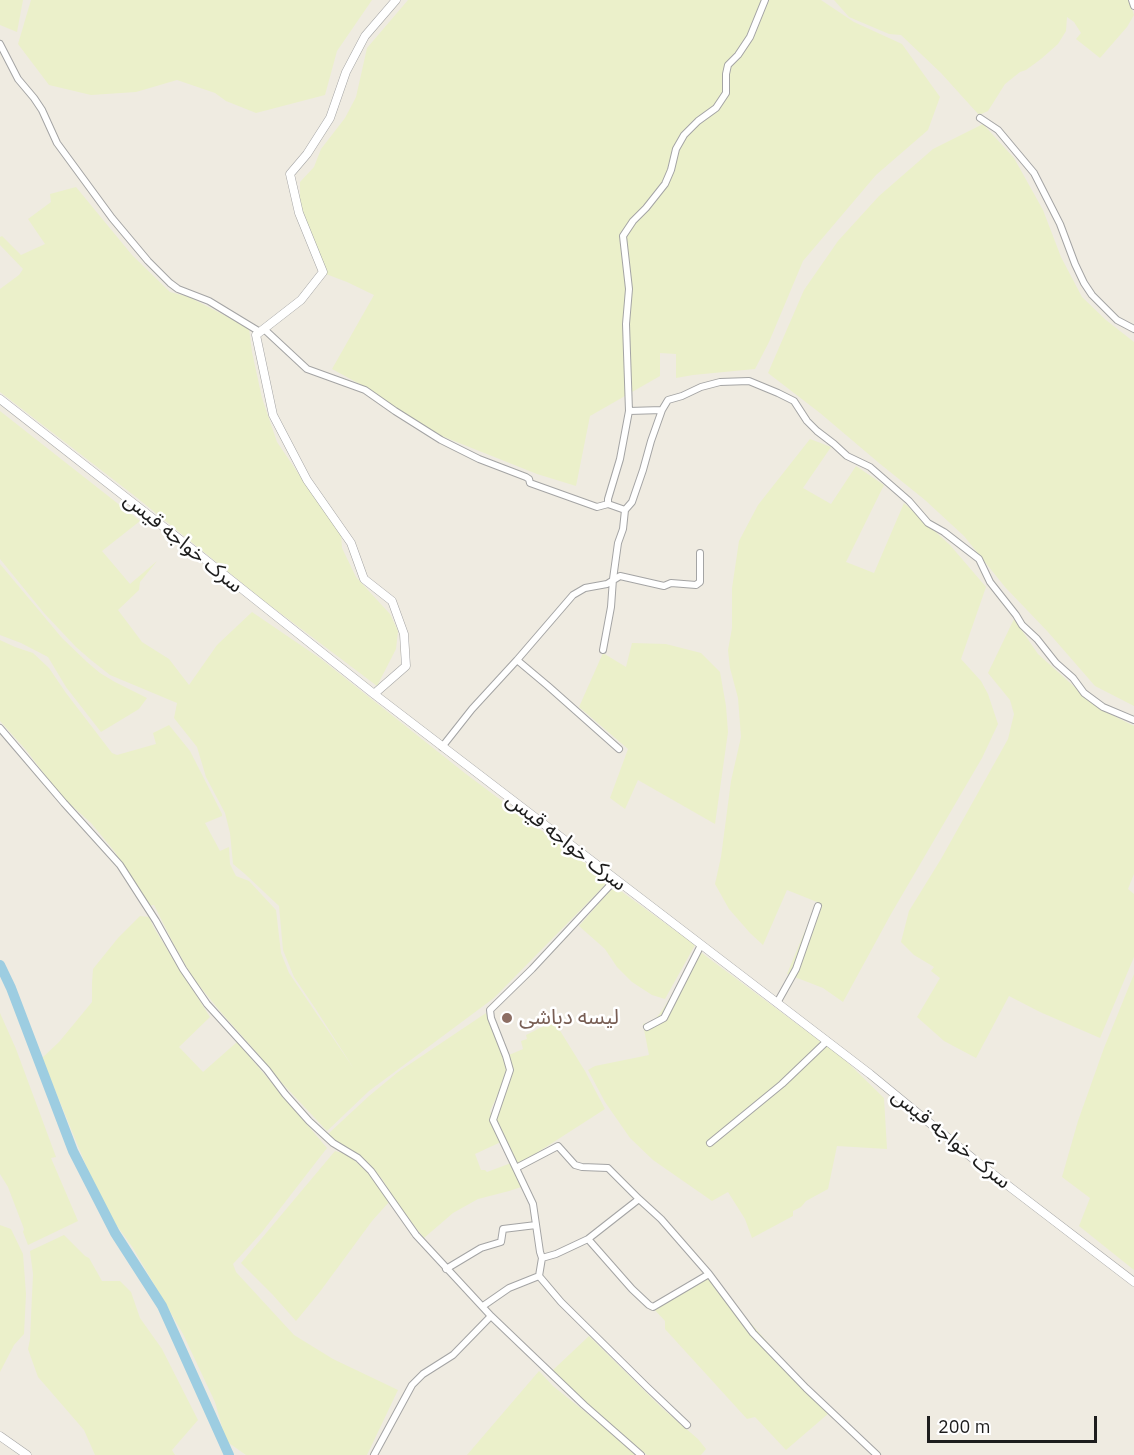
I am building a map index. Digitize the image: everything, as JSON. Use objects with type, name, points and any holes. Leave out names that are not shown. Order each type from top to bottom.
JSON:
[{"type":"street","points":[[374,694],[405,666],[404,634],[392,601],[364,579],[351,543],[307,480],[273,415],[256,335],[301,300],[323,272],[299,213],[290,174],[307,154],[330,118],[346,72],[365,36],[396,0]]},
{"type":"street","points":[[608,504],[620,459],[628,411],[626,324],[629,289],[623,236],[664,184],[671,170],[676,149],[684,135],[716,108],[726,93],[728,65],[750,37],[765,0]]},
{"type":"street","points":[[1132,0],[1134,6]]},
{"type":"street","points":[[0,44],[18,80],[42,110],[57,142],[112,218],[148,261],[178,289],[208,301],[262,331],[307,369],[365,390],[441,440],[479,459],[526,477],[530,483],[597,507],[608,504],[625,510]]},
{"type":"street","points":[[980,118],[1007,138],[1034,173],[1092,296],[1117,320],[1134,329]]},
{"type":"street","points":[[603,650],[625,510],[632,502],[662,410],[668,400],[701,387],[720,382],[749,381],[794,401],[807,421],[817,431],[847,456],[870,467],[909,501],[927,523],[944,532],[979,559],[990,582],[1022,625],[1037,639],[1056,663],[1092,700],[1134,720]]},
{"type":"street","name":"سرک خواجه قیس","points":[[0,399],[442,747],[870,1074],[976,1161],[1134,1282]]},
{"type":"street","points":[[628,411],[662,410]]},
{"type":"street","points":[[442,747],[472,709],[573,595],[585,588],[607,584],[620,576],[664,586],[671,583],[696,585],[700,582],[700,553]]},
{"type":"street","points":[[517,660],[619,749]]},
{"type":"street","points":[[0,728],[120,865],[207,1004],[267,1070],[285,1094],[333,1143],[358,1158],[371,1171],[416,1235],[491,1316],[584,1405],[641,1455]]},
{"type":"street","points":[[615,880],[532,969],[490,1010],[510,1070],[494,1120],[533,1204],[542,1257],[539,1276],[561,1302],[687,1425]]},
{"type":"street","points":[[777,1003],[796,969],[818,906]]},
{"type":"street","points":[[647,1028],[664,1018],[701,945]]},
{"type":"street","points":[[710,1143],[782,1084],[827,1041]]},
{"type":"street","points":[[516,1168],[558,1146],[575,1165],[608,1168],[661,1219],[709,1274],[753,1333],[806,1388],[877,1455]]},
{"type":"street","points":[[542,1257],[556,1254],[588,1239],[639,1199]]},
{"type":"street","points":[[446,1269],[481,1248],[501,1242],[503,1229],[536,1225]]},
{"type":"street","points":[[588,1239],[632,1289],[653,1307],[709,1274]]},
{"type":"street","points":[[483,1306],[509,1288],[539,1276]]},
{"type":"street","points":[[374,1455],[411,1385],[423,1374],[453,1355],[491,1316]]},
{"type":"street","points":[[0,1436],[27,1455]]},
{"type":"green space","points":[[0,0],[23,0],[17,32],[0,25]]},
{"type":"green space","points":[[31,0],[372,0],[337,51],[325,95],[256,113],[226,101],[215,93],[177,80],[136,92],[91,95],[49,85],[18,44]]},
{"type":"green space","points":[[408,0],[821,0],[854,22],[902,44],[940,97],[928,130],[876,175],[803,261],[769,342],[755,369],[676,378],[676,354],[660,353],[660,376],[590,416],[576,486],[537,474],[429,431],[367,388],[332,369],[374,295],[326,274],[305,227],[300,203],[300,182],[314,167],[321,149],[345,118],[356,97],[367,48]]},
{"type":"green space","points":[[834,0],[1129,0],[1134,15],[1127,27],[1100,58],[1076,39],[1081,33],[1074,22],[1067,17],[1066,31],[1058,44],[1005,84],[988,111],[979,115],[941,73],[901,35],[889,34],[849,17]]},
{"type":"green space","points":[[983,124],[1014,158],[1043,210],[1061,257],[1082,297],[1134,342],[1134,706],[1095,686],[1005,587],[964,536],[925,500],[768,373],[804,290],[838,241],[879,196],[933,149]]},
{"type":"green space","points":[[76,187],[132,255],[170,292],[189,297],[249,328],[262,398],[277,442],[341,534],[342,548],[356,577],[390,614],[398,631],[396,649],[377,686],[263,600],[136,497],[0,392],[0,289],[19,275],[23,269],[0,245],[0,237],[2,236],[21,255],[45,244],[28,219],[51,202],[50,194]]},
{"type":"green space","points":[[0,411],[140,521],[102,551],[130,584],[157,561],[140,582],[139,590],[118,610],[142,642],[169,659],[189,685],[217,645],[252,612],[321,659],[466,774],[609,881],[494,998],[369,1091],[327,1131],[282,1083],[193,978],[154,905],[148,906],[115,852],[91,823],[61,796],[26,750],[0,721],[0,640],[33,653],[49,668],[112,753],[117,755],[156,744],[153,733],[169,725],[190,751],[222,814],[205,823],[220,851],[229,847],[230,864],[236,876],[249,881],[276,910],[281,953],[289,973],[354,1069],[294,977],[283,950],[279,906],[233,864],[230,833],[225,813],[206,777],[197,747],[174,718],[177,703],[110,675],[91,660],[44,613],[0,559]]},
{"type":"green space","points":[[810,439],[831,447],[803,488],[831,504],[856,466],[884,485],[846,562],[874,573],[904,503],[950,545],[986,587],[961,659],[981,681],[998,724],[982,758],[891,914],[843,1002],[823,988],[787,974],[817,902],[787,890],[763,945],[729,909],[715,884],[731,781],[741,737],[738,698],[728,650],[732,628],[732,588],[739,541],[758,505]]},
{"type":"green space","points":[[0,564],[62,638],[87,662],[115,682],[147,698],[139,709],[101,732],[66,687],[48,657],[0,635]]},
{"type":"green space","points":[[1014,619],[1038,654],[1098,708],[1134,726],[1134,874],[1128,889],[1134,894],[1134,957],[1100,1038],[1009,996],[976,1058],[944,1041],[917,1017],[940,978],[931,971],[934,967],[914,955],[901,942],[909,911],[1008,739],[1014,714],[1010,700],[988,673]]},
{"type":"green space","points":[[632,643],[666,644],[701,653],[720,672],[728,732],[715,824],[638,780],[625,809],[610,798],[628,749],[579,707],[603,653],[626,667]]},
{"type":"green space","points":[[614,886],[695,945],[665,999],[652,995],[632,982],[617,967],[605,949],[579,926]]},
{"type":"green space","points":[[140,916],[149,917],[210,1017],[179,1047],[203,1072],[237,1042],[327,1148],[262,1232],[233,1264],[236,1272],[294,1335],[333,1359],[398,1390],[367,1455],[246,1455],[226,1441],[215,1402],[183,1334],[133,1248],[99,1201],[42,1058],[59,1042],[92,1002],[93,969],[118,938]]},
{"type":"green space","points":[[699,951],[844,1059],[884,1098],[887,1149],[837,1146],[828,1189],[793,1211],[793,1216],[752,1238],[745,1219],[728,1192],[712,1201],[653,1160],[630,1138],[605,1102],[588,1070],[595,1066],[649,1055],[643,1024],[654,1021]]},
{"type":"green space","points":[[1134,974],[1134,1270],[1079,1226],[1090,1198],[1062,1177],[1078,1121]]},
{"type":"green space","points":[[0,1013],[16,1049],[56,1157],[51,1158],[78,1221],[28,1245],[8,1187],[0,1174]]},
{"type":"green space","points":[[486,1013],[505,1057],[507,1070],[504,1082],[490,1111],[503,1141],[475,1154],[481,1170],[487,1172],[511,1163],[524,1186],[478,1199],[453,1213],[424,1238],[369,1164],[329,1137],[328,1134],[398,1072]]},
{"type":"green space","points":[[554,1021],[605,1109],[518,1165],[495,1116],[513,1070],[509,1055],[523,1049],[521,1041],[527,1039],[526,1035]]},
{"type":"green space","points":[[335,1151],[347,1154],[370,1174],[389,1202],[296,1321],[241,1263]]},
{"type":"green space","points":[[0,1225],[11,1229],[23,1254],[26,1294],[24,1334],[14,1345],[0,1372]]},
{"type":"green space","points":[[64,1235],[89,1258],[102,1281],[120,1281],[131,1292],[140,1318],[162,1349],[198,1420],[172,1450],[175,1455],[95,1455],[84,1430],[38,1377],[28,1349],[33,1274],[30,1251]]},
{"type":"green space","points":[[709,1275],[829,1413],[786,1450],[755,1417],[747,1419],[665,1329],[665,1321],[653,1308]]},
{"type":"green space","points":[[589,1336],[662,1408],[698,1439],[706,1449],[701,1455],[647,1455],[557,1379],[553,1370]]},
{"type":"green space","points":[[539,1371],[553,1386],[639,1455],[467,1455]]},
{"type":"waterway","points":[[0,965],[11,988],[73,1151],[115,1233],[162,1306],[229,1455]]},
{"type":"place","name":"لیسه دباشی","points":[[507,1018]]}]
